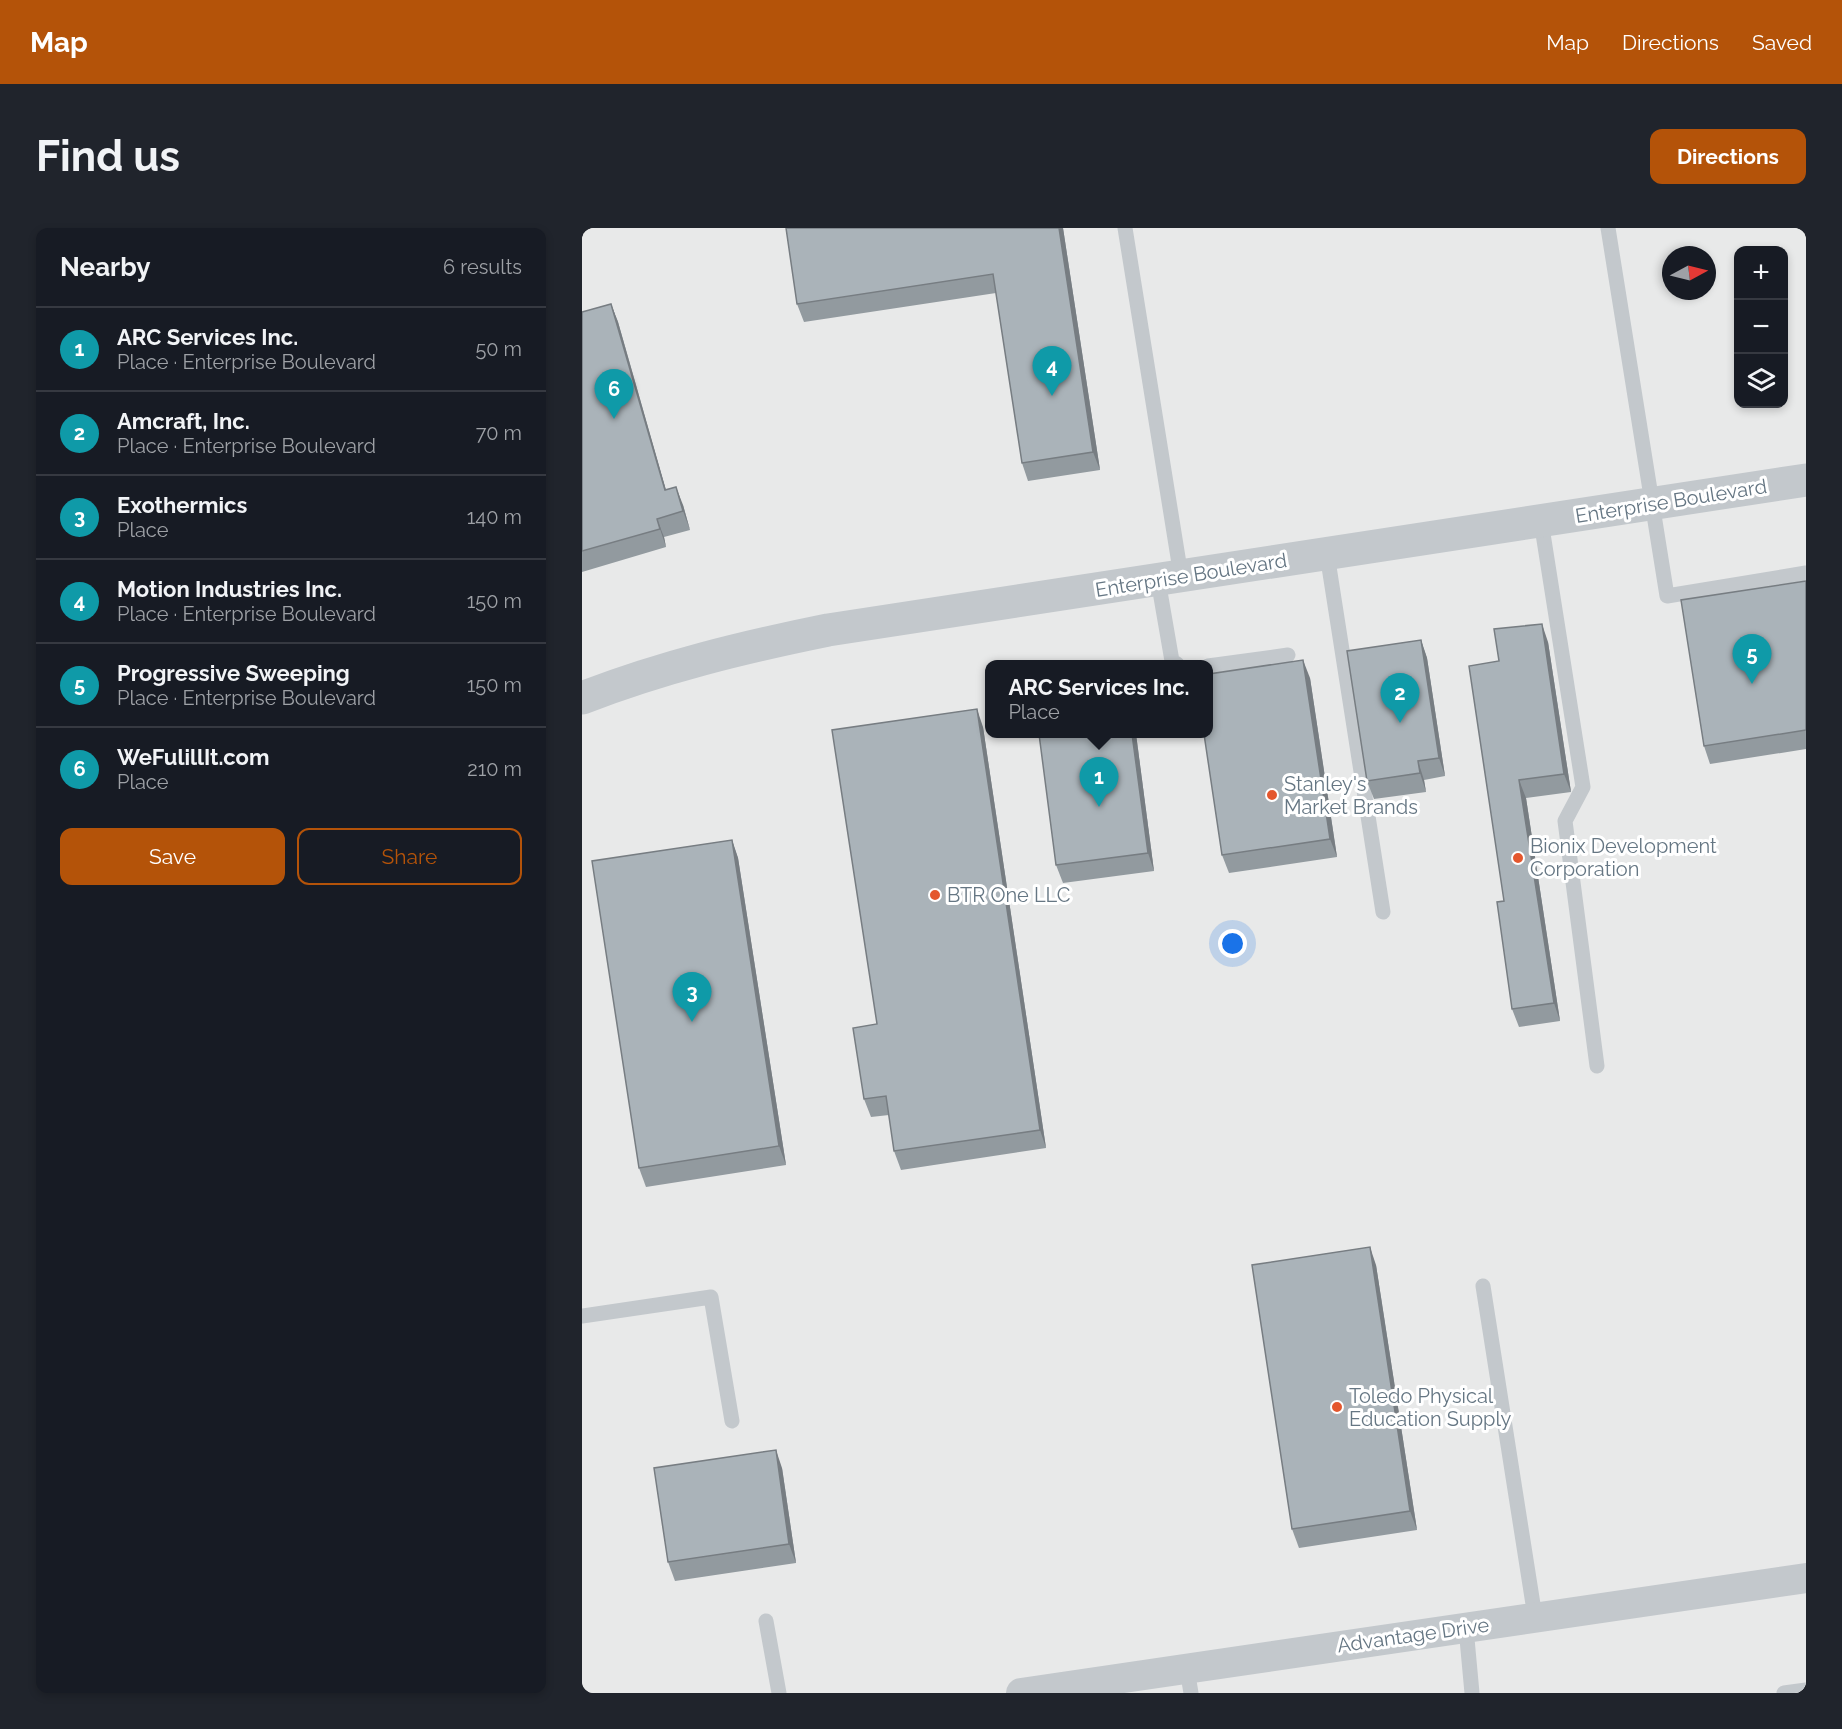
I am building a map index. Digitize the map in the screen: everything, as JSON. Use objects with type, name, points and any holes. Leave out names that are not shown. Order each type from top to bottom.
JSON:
[{"type":"street","name":"Enterprise Boulevard","points":[[582,698],[646,674],[750,645],[828,630],[1806,480]]},
{"type":"street","name":"Advantage Drive","points":[[1021,1693],[1189,1681],[1466,1628],[1806,1578]]},
{"type":"lane","points":[[1125,228],[1170,578],[1172,660]]},
{"type":"lane","points":[[1608,228],[1667,596],[1806,573]]},
{"type":"lane","points":[[1541,521],[1583,787],[1564,820],[1597,1066]]},
{"type":"lane","points":[[1327,554],[1383,912]]},
{"type":"lane","points":[[1213,665],[1288,654]]},
{"type":"lane","points":[[1483,1286],[1535,1617]]},
{"type":"lane","points":[[582,1316],[711,1297],[732,1420]]},
{"type":"lane","points":[[766,1621],[779,1693]]},
{"type":"lane","points":[[1466,1628],[1472,1693]]},
{"type":"lane","points":[[1784,1693],[1806,1690]]},
{"type":"shaded area","points":[[582,228],[1806,228],[1806,1693],[582,1693]]},
{"type":"building","points":[[786,228],[1059,228],[1093,452],[1022,463],[993,274],[797,304]]},
{"type":"building","points":[[611,304],[665,490],[676,487],[683,511],[657,519],[660,529],[582,551],[582,312]]},
{"type":"building","points":[[1806,581],[1806,730],[1704,746],[1681,600]]},
{"type":"building","name":"Bionix Development Corporation","points":[[1542,624],[1564,774],[1519,780],[1554,1003],[1512,1009],[1497,902],[1504,901],[1469,666],[1499,661],[1494,629]]},
{"type":"building","points":[[1421,640],[1439,758],[1418,761],[1420,773],[1367,781],[1347,651]]},
{"type":"building","name":"Stanley's Market Brands","points":[[1303,660],[1330,839],[1222,855],[1205,738],[1213,738],[1213,673]]},
{"type":"building","name":"BTR One LLC","points":[[977,709],[1040,1130],[894,1151],[886,1096],[864,1099],[853,1028],[877,1024],[832,730]]},
{"type":"building","points":[[1040,738],[1133,738],[1148,853],[1056,865]]},
{"type":"building","points":[[732,840],[779,1146],[639,1168],[592,861]]},
{"type":"building","name":"Toledo Physical Education Supply","points":[[1370,1247],[1410,1511],[1292,1529],[1252,1265]]},
{"type":"building","points":[[776,1450],[789,1544],[668,1562],[654,1468]]},
{"type":"place","name":"Motion Industries Inc.","points":[[1052,396]]},
{"type":"place","name":"WeFulillIt.com","points":[[614,419]]},
{"type":"place","name":"Progressive Sweeping","points":[[1752,684]]},
{"type":"place","name":"Amcraft, Inc.","points":[[1400,723]]},
{"type":"place","name":"Stanley's Market Brands","points":[[1272,795]]},
{"type":"place","name":"ARC Services Inc.","points":[[1099,807]]},
{"type":"place","name":"Bionix Development Corporation","points":[[1518,858]]},
{"type":"place","name":"BTR One LLC","points":[[935,895]]},
{"type":"place","name":"Exothermics","points":[[692,1022]]},
{"type":"place","name":"Toledo Physical Education Supply","points":[[1337,1407]]}]
